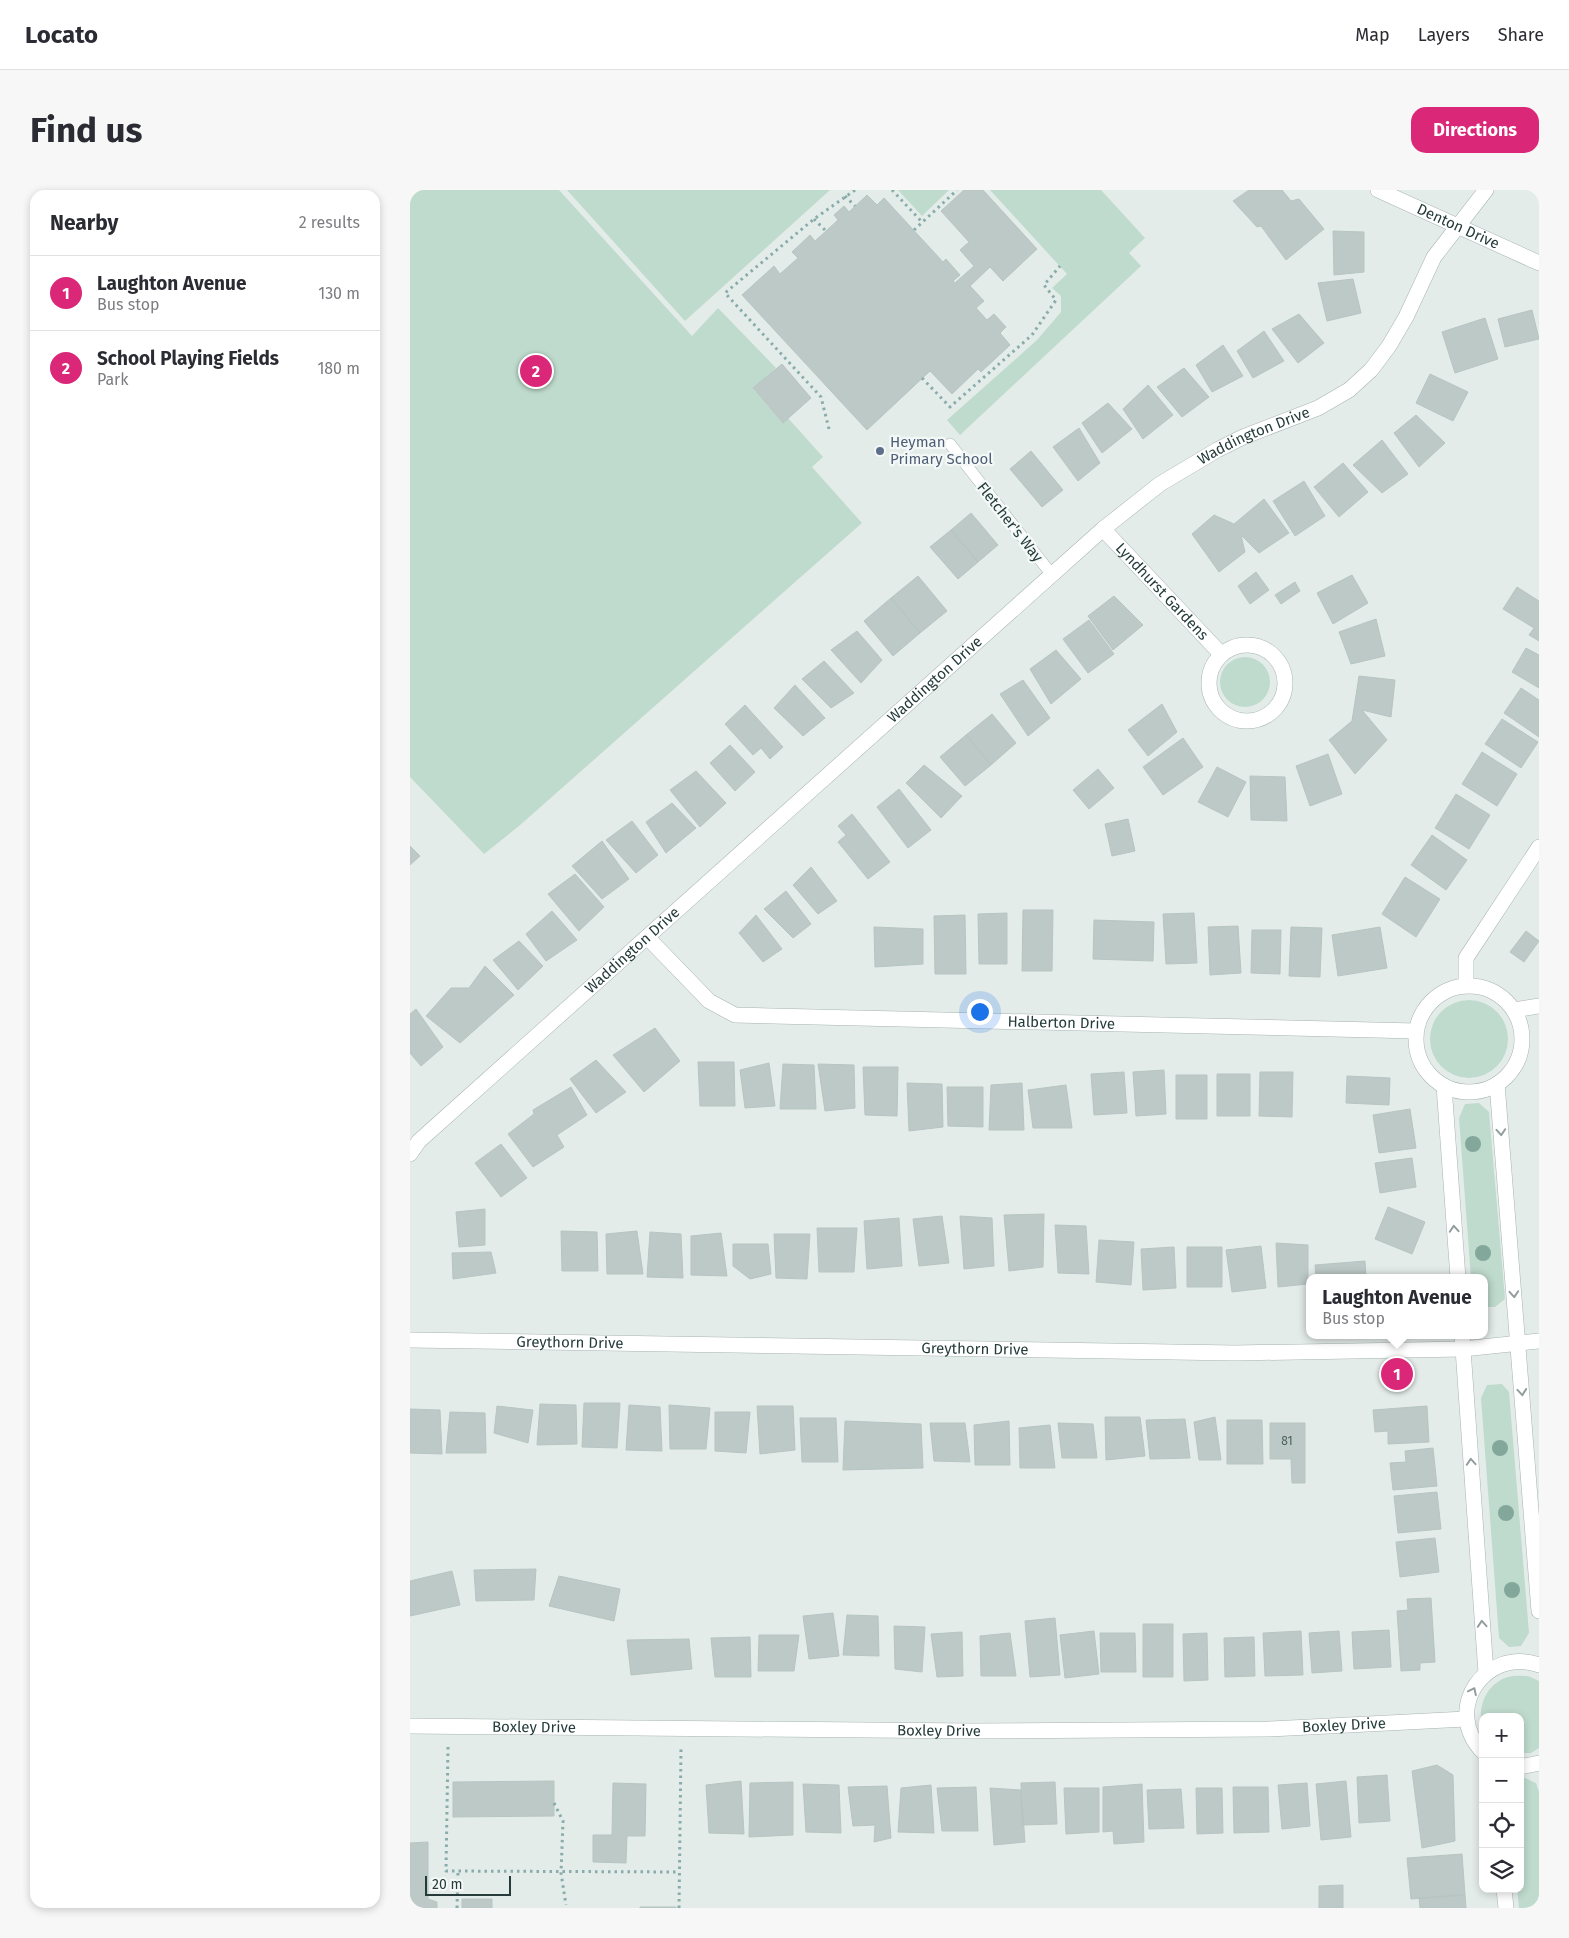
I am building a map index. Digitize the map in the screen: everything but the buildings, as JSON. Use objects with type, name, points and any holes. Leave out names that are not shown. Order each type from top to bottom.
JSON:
[{"type":"street","name":"Denton Drive","points":[[1378,190],[1539,263]]},
{"type":"street","name":"Waddington Drive","points":[[410,1154],[419,1141],[1103,529],[1160,484],[1217,450],[1243,437],[1318,408],[1349,390],[1371,370],[1389,346],[1406,317],[1434,257],[1486,190]]},
{"type":"street","name":"Lyndhurst Gardens","points":[[1103,529],[1221,654]]},
{"type":"street","points":[[1246,644],[1259,646],[1280,663],[1284,675],[1285,689],[1281,702],[1272,712],[1261,719],[1248,722],[1234,720],[1222,713],[1208,691],[1209,677],[1213,664],[1221,654],[1232,647],[1246,644]]},
{"type":"street","points":[[1466,985],[1466,958],[1539,847]]},
{"type":"street","name":"Halberton Drive","points":[[647,937],[709,1002],[735,1015],[1416,1031]]},
{"type":"street","points":[[1466,985],[1485,988],[1501,997],[1514,1010],[1520,1026],[1522,1042],[1518,1058],[1510,1073],[1497,1084],[1485,1090],[1471,1092],[1457,1091],[1444,1086],[1431,1077],[1421,1063],[1416,1048],[1416,1031],[1421,1014],[1433,999],[1449,989],[1466,985]]},
{"type":"street","points":[[1514,1010],[1539,1006]]},
{"type":"street","points":[[1497,1084],[1539,1611]]},
{"type":"street","points":[[1444,1086],[1458,1274]]},
{"type":"street","name":"Greythorn Drive","points":[[410,1340],[1236,1353],[1462,1342],[1518,1344],[1539,1341]]},
{"type":"street","points":[[1462,1342],[1486,1673]]},
{"type":"street","points":[[1479,1747],[1471,1736],[1466,1719],[1468,1702],[1474,1686],[1486,1673],[1499,1665],[1514,1661],[1539,1665]]},
{"type":"street","name":"Boxley Drive","points":[[410,1726],[964,1731],[1259,1729],[1466,1719]]},
{"type":"street","points":[[1524,1766],[1539,1763]]},
{"type":"street","points":[[1504,1893],[1506,1908]]},
{"type":"lane","name":"Fletcher's Way","points":[[950,444],[1052,575]]},
{"type":"path","points":[[828,429],[822,397],[725,293],[814,219],[855,190]]},
{"type":"path","points":[[892,190],[923,223]]},
{"type":"path","points":[[914,230],[957,190]]},
{"type":"path","points":[[846,196],[855,206]]},
{"type":"path","points":[[814,219],[826,231]]},
{"type":"path","points":[[922,378],[950,407],[1032,335],[1056,300],[1044,286],[1060,266]]},
{"type":"path","points":[[449,1726],[446,1871],[561,1873],[679,1872]]},
{"type":"path","points":[[679,1908],[681,1728]]},
{"type":"path","points":[[554,1803],[563,1821],[561,1873],[566,1905]]},
{"type":"path","points":[[457,1908],[458,1872]]},
{"type":"green space","points":[[410,190],[559,190],[692,336],[718,308],[776,368],[753,389],[782,422],[788,418],[823,457],[812,467],[862,523],[519,826],[484,854],[410,777]]},
{"type":"green space","points":[[567,190],[830,190],[685,321]]},
{"type":"green space","points":[[898,190],[949,190],[922,216]]},
{"type":"green space","points":[[990,190],[1101,190],[1145,238],[1129,253],[1141,266],[960,435],[947,420],[1037,340],[1061,312],[1061,296],[1052,288],[1067,274]]},
{"type":"green space","points":[[1240,657],[1250,657],[1263,664],[1270,677],[1270,687],[1263,700],[1250,707],[1240,707],[1231,703],[1224,696],[1220,687],[1220,677],[1224,668],[1231,661]]},
{"type":"green space","points":[[1469,1000],[1484,1003],[1501,1017],[1505,1024],[1508,1039],[1505,1054],[1491,1071],[1484,1075],[1469,1078],[1454,1075],[1437,1061],[1433,1054],[1430,1039],[1433,1024],[1447,1007],[1454,1003]]},
{"type":"green space","points":[[1479,1103],[1489,1112],[1505,1299],[1495,1307],[1488,1307],[1488,1274],[1471,1274],[1459,1118],[1465,1104]]},
{"type":"green space","points":[[1502,1384],[1509,1392],[1529,1633],[1521,1646],[1509,1647],[1499,1638],[1481,1398],[1487,1385]]},
{"type":"green space","points":[[1515,1676],[1528,1676],[1539,1681],[1539,1748],[1531,1753],[1524,1753],[1524,1713],[1481,1713],[1485,1698],[1494,1685],[1500,1680]]},
{"type":"green space","points":[[1524,1777],[1536,1783],[1539,1792],[1539,1908],[1519,1908],[1517,1893],[1524,1893]]},
{"type":"place","name":"School Playing Fields","points":[[536,371]]},
{"type":"place","name":"Heyman Primary School","points":[[880,451]]},
{"type":"place","name":"Laughton Avenue","points":[[1397,1374]]}]
